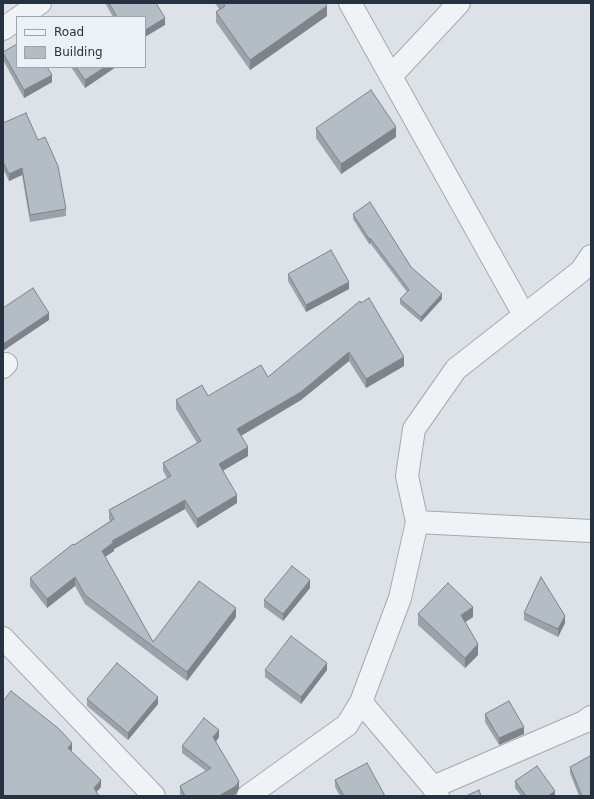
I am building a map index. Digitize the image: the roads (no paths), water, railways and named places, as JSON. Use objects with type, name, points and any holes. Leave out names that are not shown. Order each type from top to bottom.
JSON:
[{"type":"street","points":[[21,16],[40,3]]},
{"type":"street","points":[[350,3],[524,315]]},
{"type":"street","points":[[391,76],[459,3]]},
{"type":"street","points":[[3,29],[16,20]]},
{"type":"street","points":[[248,796],[347,724],[361,702],[400,598],[417,522],[407,476],[414,429],[456,369],[581,271],[591,256]]},
{"type":"street","points":[[417,522],[591,531]]},
{"type":"street","points":[[3,638],[154,796]]},
{"type":"street","points":[[361,702],[435,791],[591,718]]}]
